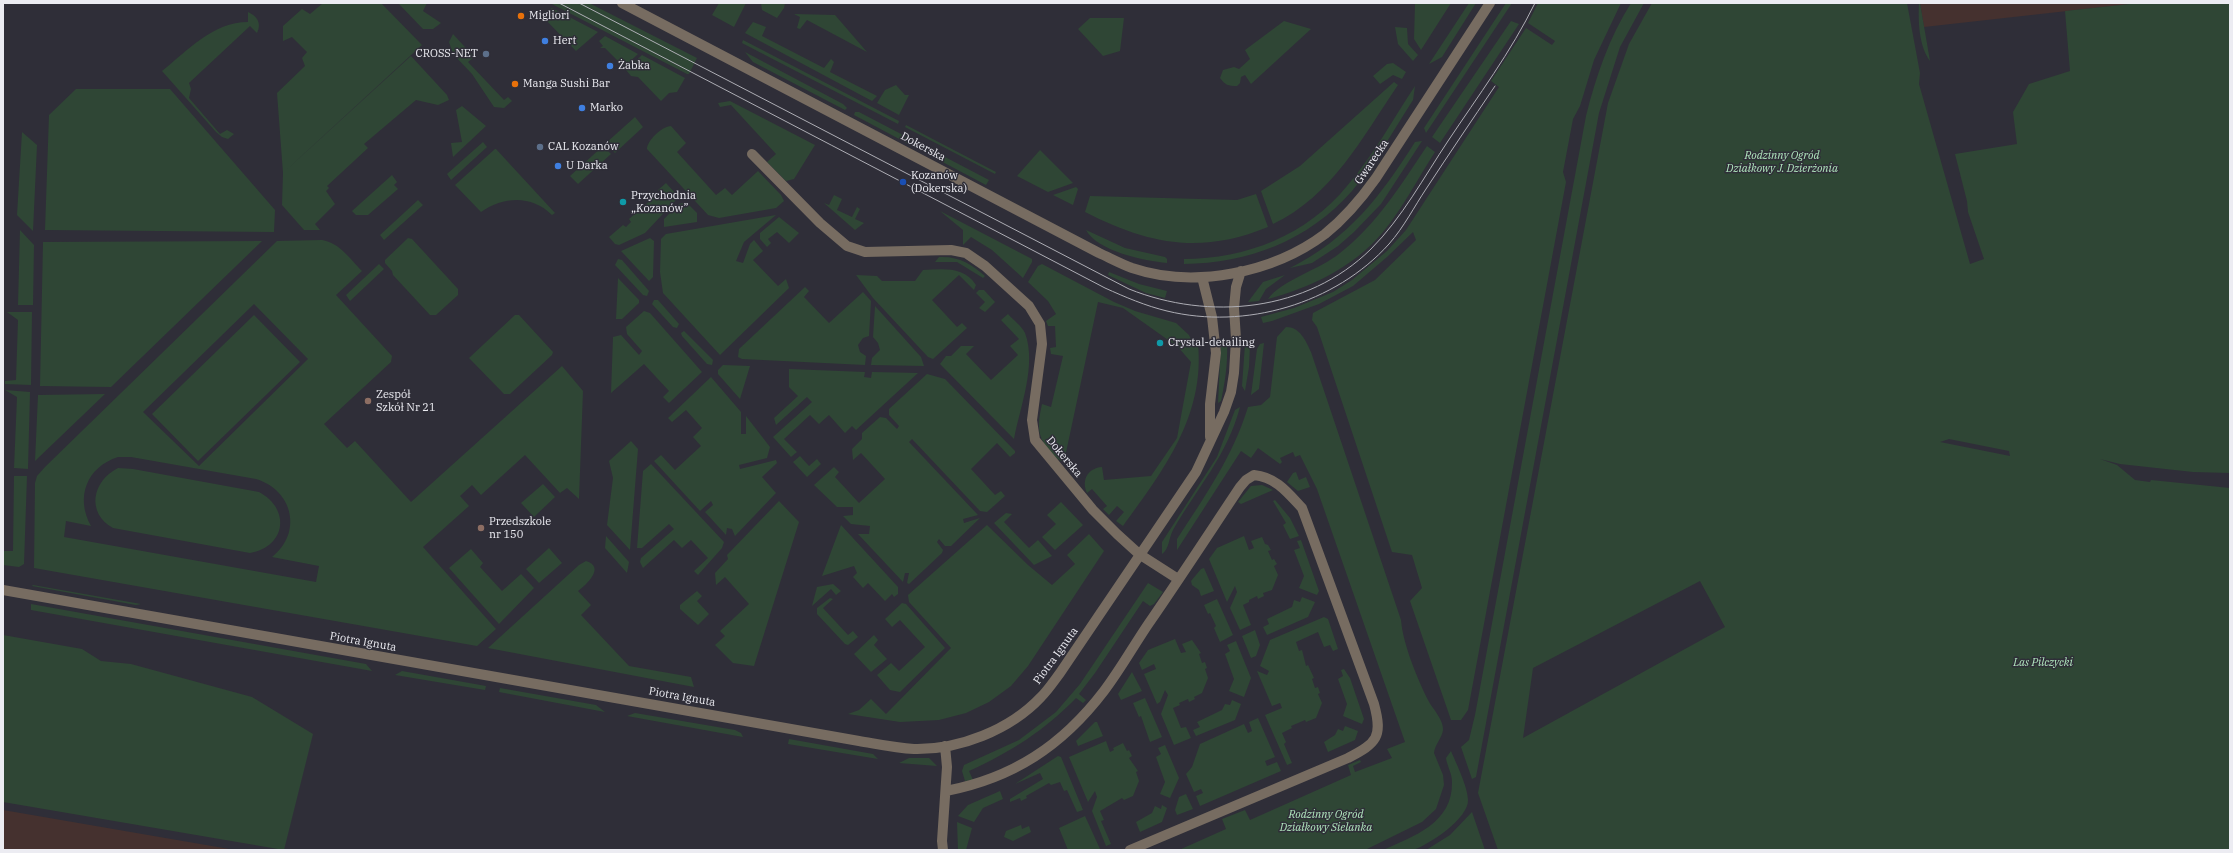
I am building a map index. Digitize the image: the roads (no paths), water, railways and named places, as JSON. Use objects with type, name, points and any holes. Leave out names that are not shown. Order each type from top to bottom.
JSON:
[{"type":"street","name":"Dokerska","points":[[622,3],[1099,253],[1132,267],[1158,274],[1202,277],[1223,274]]},
{"type":"street","name":"Gwarecka","points":[[1223,274],[1241,271],[1278,260],[1311,243],[1336,224],[1361,199],[1490,3]]},
{"type":"street","name":"Dokerska","points":[[752,154],[820,223],[847,246],[865,252],[951,250],[966,253],[985,266],[1029,306],[1040,324],[1042,344],[1041,369],[1032,420],[1035,440],[1093,510],[1139,554],[1178,579]]},
{"type":"street","name":"Piotra Ignuta","points":[[3,590],[859,741],[914,748],[945,746],[981,736],[996,729],[1022,713],[1041,697],[1060,673],[1139,554],[1196,472],[1210,438],[1224,412],[1231,392],[1236,339],[1235,298],[1241,271]]},
{"type":"street","name":"Piotra Ignuta","points":[[1202,277],[1212,317],[1216,353],[1210,404],[1210,438]]},
{"type":"street","points":[[946,791],[977,785],[1011,771],[1043,752],[1063,736],[1104,691],[1246,480],[1254,475],[1272,479],[1302,508],[1374,704],[1379,723],[1378,733],[1370,745],[1348,758],[1130,850]]},
{"type":"street","points":[[943,850],[942,841],[947,767],[945,746]]},
{"type":"tram line","points":[[559,3],[1105,288],[1151,307],[1197,316],[1227,317],[1257,314],[1287,307],[1316,297],[1367,265],[1389,244],[1399,231],[1495,86]]},
{"type":"tram line","points":[[579,3],[1129,289],[1160,299],[1192,305],[1224,307],[1256,305],[1287,298],[1317,286],[1346,270],[1371,249],[1403,211],[1516,39],[1535,3]]},
{"type":"place","name":"Migliori","points":[[521,16]]},
{"type":"place","name":"Hert","points":[[545,41]]},
{"type":"place","name":"CROSS-NET","points":[[486,54]]},
{"type":"place","name":"Żabka","points":[[610,66]]},
{"type":"place","name":"Manga Sushi Bar","points":[[515,84]]},
{"type":"place","name":"Marko","points":[[582,108]]},
{"type":"place","name":"CAL Kozanów","points":[[540,147]]},
{"type":"place","name":"U Darka","points":[[558,166]]},
{"type":"place","name":"Kozanów (Dokerska)","points":[[903,182]]},
{"type":"place","name":"Przychodnia „Kozanów”","points":[[623,202]]},
{"type":"place","name":"Crystal-detailing","points":[[1160,343]]},
{"type":"place","name":"Zespół Szkół Nr 21","points":[[368,401]]},
{"type":"place","name":"Przedszkole nr 150","points":[[481,528]]},
{"type":"park label","name":"Rodzinny Ogród Działkowy J. Dzierżonia","points":[[1782,162]]},
{"type":"park label","name":"Las Pilczycki","points":[[2043,663]]},
{"type":"park label","name":"Rodzinny Ogród Działkowy Sielanka","points":[[1326,821]]}]
